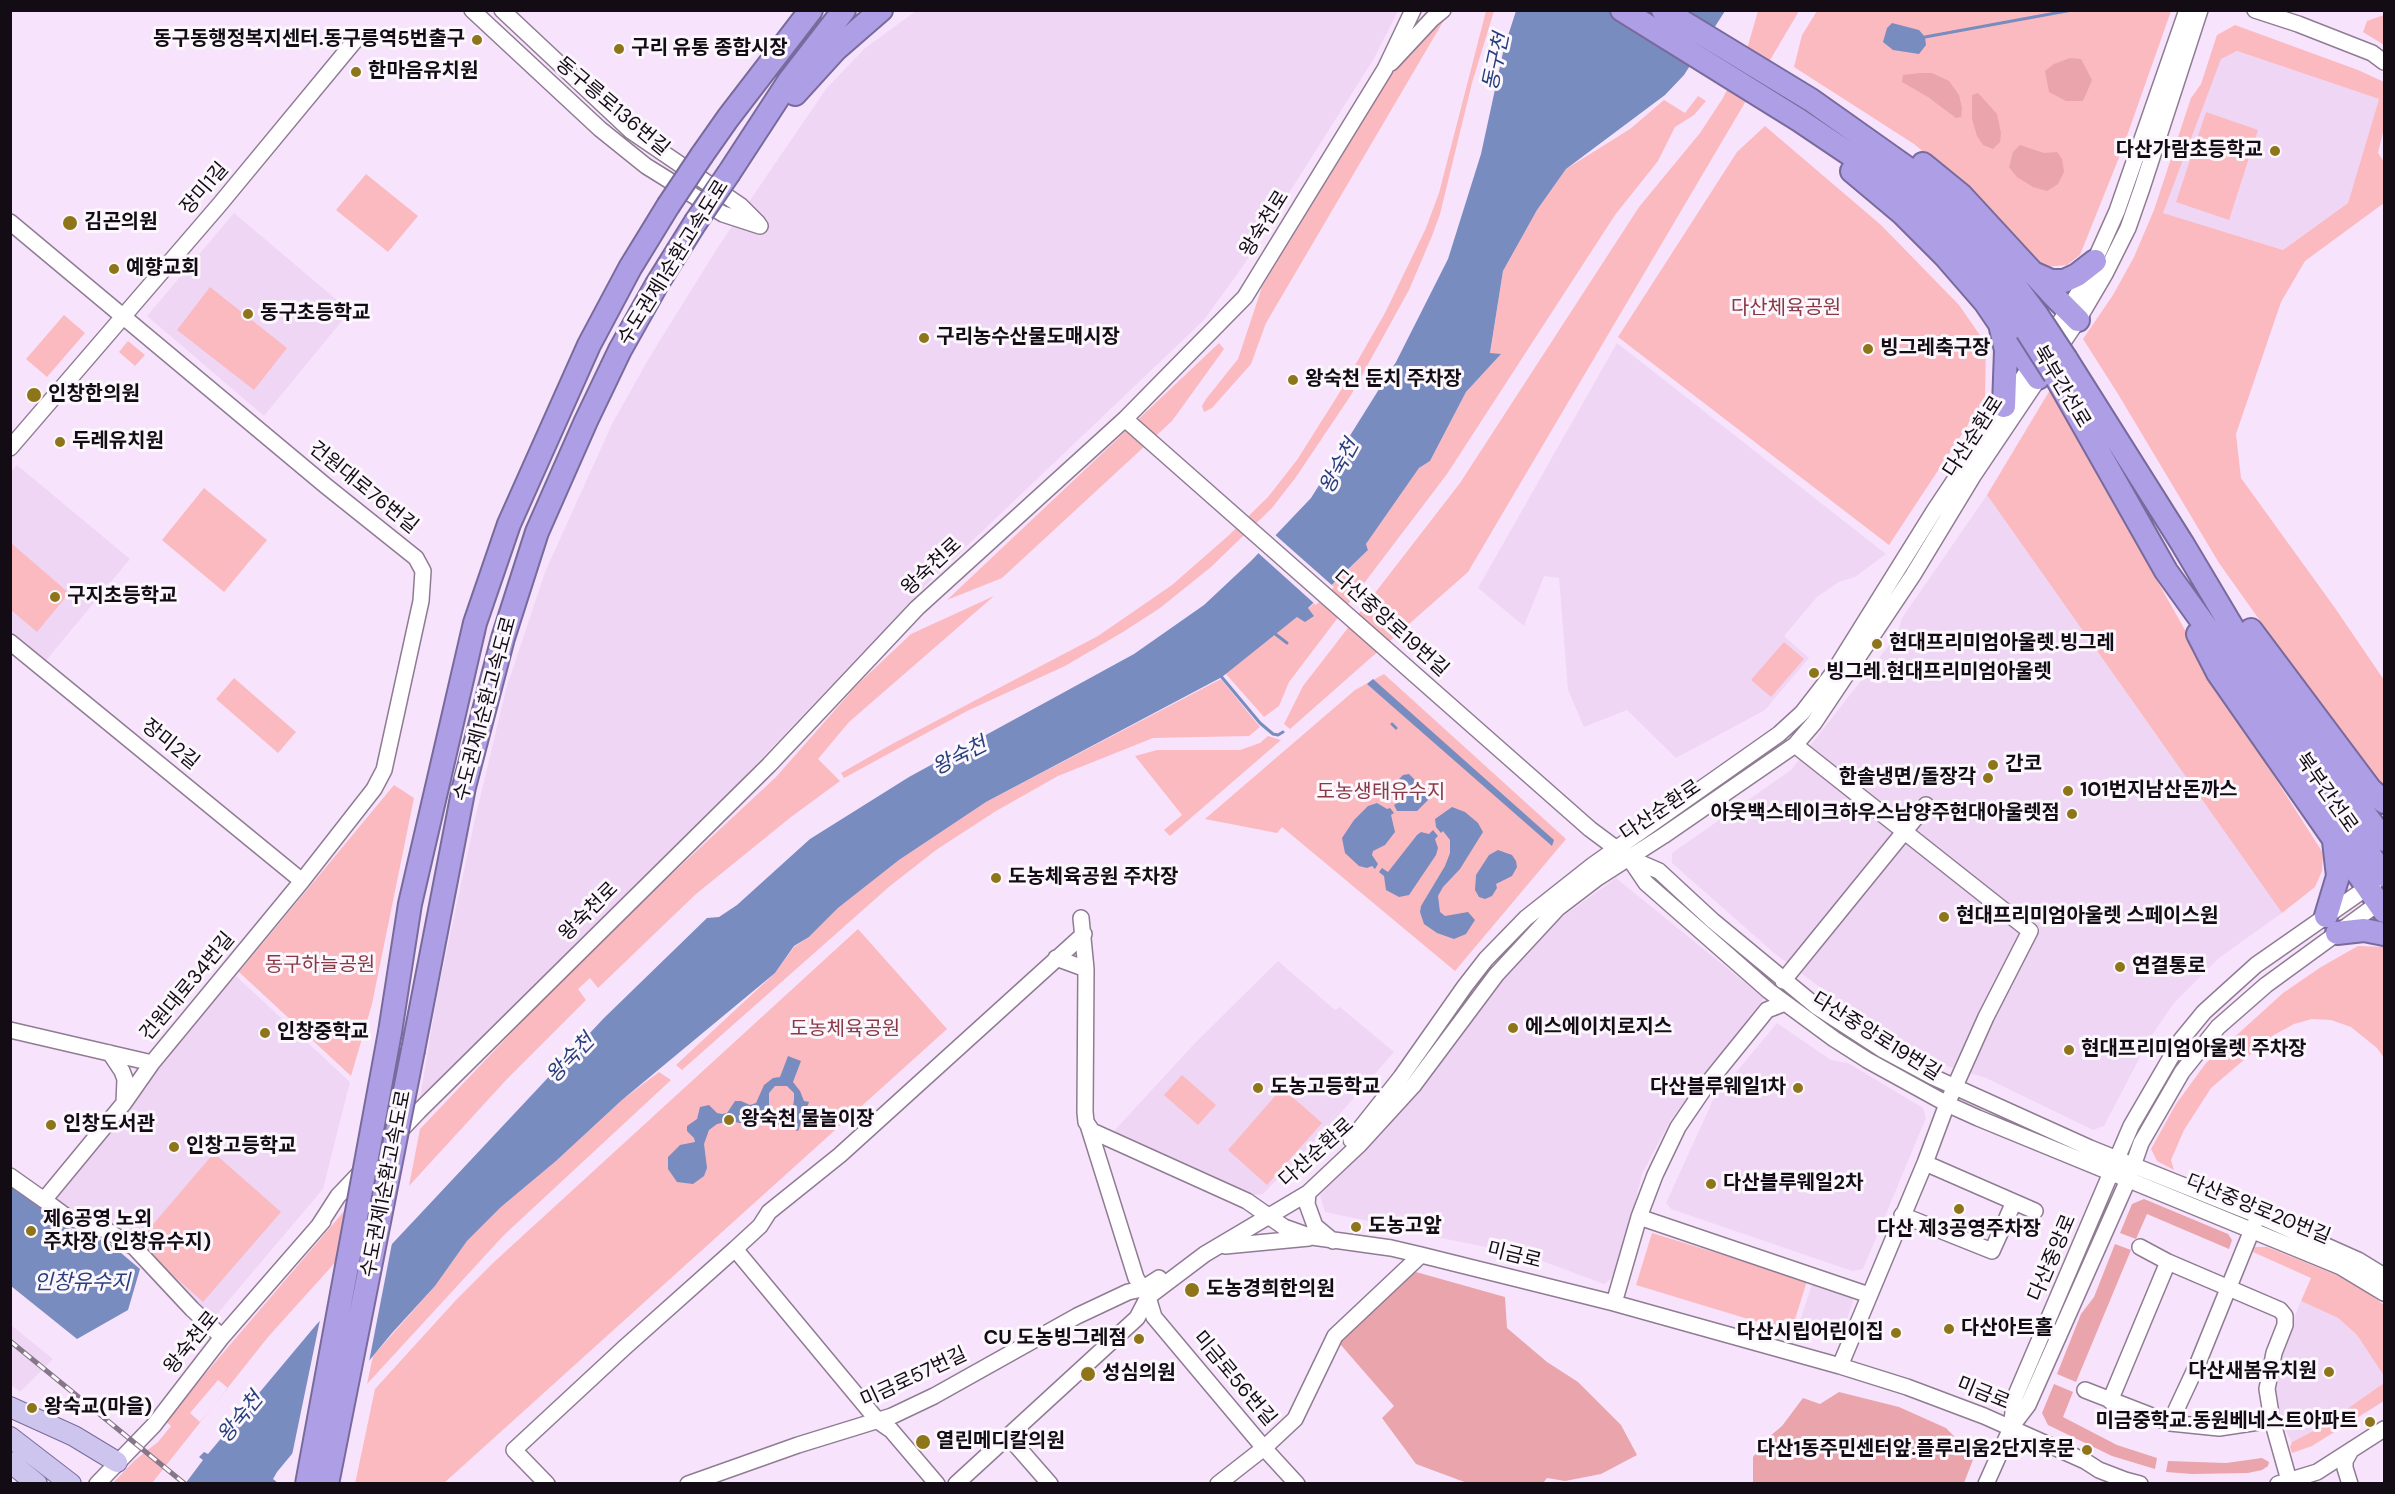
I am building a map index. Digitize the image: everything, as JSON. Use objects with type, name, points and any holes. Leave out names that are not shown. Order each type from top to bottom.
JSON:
[{"type":"highway","points":[[728,118],[792,10]]},
{"type":"highway","name":"수도권제1순환고속도로","points":[[307,1484],[390,1032],[410,904],[475,623],[509,524],[589,345],[630,267],[728,118],[811,10]]},
{"type":"highway","name":"수도권제1순환고속도로","points":[[327,1484],[464,787],[502,638],[537,532],[620,350],[657,284],[796,72],[844,10]]},
{"type":"highway","points":[[751,140],[835,50],[881,10]]},
{"type":"highway","name":"북부간선로","points":[[1622,10],[1804,123],[1897,186],[1948,234],[2032,323]]},
{"type":"highway","name":"북부간선로","points":[[1663,10],[1811,100],[1907,168],[1973,229],[2032,323],[2047,370],[2166,572],[2379,844]]},
{"type":"highway","points":[[1811,100],[1862,120],[1902,147],[1961,195],[2073,315]]},
{"type":"highway","points":[[1804,123],[1823,147],[1902,213],[1945,256],[1986,302],[2000,324],[2047,370]]},
{"type":"highway","points":[[2033,273],[2051,281],[2064,281],[2078,275],[2094,261]]},
{"type":"highway","points":[[2000,324],[2006,350],[2004,406]]},
{"type":"highway","name":"북부간선로","points":[[2047,370],[2182,543],[2235,632],[2379,844],[2381,892]]},
{"type":"highway","points":[[2182,543],[2253,632],[2385,808]]},
{"type":"highway","points":[[2166,572],[2218,673],[2333,837],[2381,892]]},
{"type":"highway","points":[[2333,837],[2338,876],[2331,924],[2385,934]]},
{"type":"main road","points":[[10,1407],[74,1436],[117,1462]]},
{"type":"main road","points":[[10,1437],[71,1484]]},
{"type":"street","name":"동구릉로136번길","points":[[472,10],[600,129],[646,166],[723,214],[760,226],[741,206],[631,130],[502,10]]},
{"type":"street","name":"왕숙천로","points":[[97,1484],[154,1425],[222,1337],[318,1227],[338,1196],[419,1111],[769,765],[917,609],[1130,422],[1245,297],[1385,69],[1413,10]]},
{"type":"street","name":"왕숙천로","points":[[1385,69],[1443,10]]},
{"type":"street","name":"다산순환로","points":[[1270,1216],[1360,1130],[1401,1077],[1465,986],[1508,935],[1558,891],[1623,854],[1795,745],[1814,723],[1891,608],[1973,477],[2047,370],[2117,211],[2187,10]]},
{"type":"street","name":"다산순환로","points":[[2073,315],[2105,274],[2128,228],[2200,10]]},
{"type":"street","points":[[2254,10],[2309,28],[2372,53],[2385,62]]},
{"type":"street","name":"장미1길","points":[[10,448],[358,37]]},
{"type":"street","name":"건원대로76번길","points":[[10,222],[326,486],[416,558],[423,571],[421,601],[384,770],[374,789],[303,881]]},
{"type":"street","name":"다산순환로","points":[[1270,1216],[1308,1193],[1360,1144],[1400,1101],[1496,975],[1546,919],[1623,854],[1759,750],[1802,713],[1833,673],[1934,511],[2004,406],[2047,370]]},
{"type":"street","name":"다산중앙로19번길","points":[[1130,422],[1590,830],[1623,854],[1659,871],[1713,921],[1817,1007],[1909,1065],[2114,1166]]},
{"type":"street","name":"장미2길","points":[[10,642],[303,881]]},
{"type":"street","points":[[1795,745],[1903,833],[2030,931],[1986,1017],[1947,1104],[1925,1163],[1840,1366]]},
{"type":"street","points":[[1783,981],[1926,805]]},
{"type":"street","name":"다산중앙로19번길","points":[[1623,854],[1646,883],[1769,991],[1842,1045],[1947,1104],[2114,1166]]},
{"type":"street","name":"건원대로34번길","points":[[10,1030],[152,1063],[303,881]]},
{"type":"street","name":"다산중앙로","points":[[2011,1428],[2015,1397],[2131,1126],[2181,1040],[2204,1012],[2256,965],[2331,924],[2381,892]]},
{"type":"street","name":"미금로56번길","points":[[1081,918],[1086,969],[1085,1112],[1139,1293],[1154,1317],[1297,1484]]},
{"type":"street","name":"다산중앙로","points":[[2011,1428],[2028,1405],[2141,1143],[2182,1072],[2218,1028],[2331,924]]},
{"type":"street","points":[[547,1484],[514,1450],[760,1226],[769,1212],[840,1155],[1084,934]]},
{"type":"street","points":[[1056,958],[1086,969]]},
{"type":"street","points":[[1767,1010],[1769,991]]},
{"type":"street","points":[[1614,1303],[1639,1217],[1655,1175],[1678,1126],[1708,1083],[1767,1010],[1785,1003]]},
{"type":"street","points":[[110,1053],[125,1079],[124,1103]]},
{"type":"street","points":[[44,1200],[124,1103],[152,1063]]},
{"type":"street","name":"미금로","points":[[1088,1125],[1092,1131],[1247,1201],[1284,1227],[1312,1238],[1391,1248],[1421,1255],[1614,1303],[1840,1366],[1907,1388],[2011,1428],[2129,1482]]},
{"type":"street","points":[[1925,1163],[2035,1211]]},
{"type":"street","name":"다산중앙로20번길","points":[[2114,1166],[2252,1232],[2341,1267],[2385,1293]]},
{"type":"street","name":"다산중앙로20번길","points":[[2130,1173],[2257,1215],[2358,1260],[2385,1276]]},
{"type":"street","points":[[10,1176],[67,1217],[108,1231],[135,1248],[192,1309],[222,1337]]},
{"type":"street","points":[[1308,1193],[1307,1204],[1315,1226],[1333,1241]]},
{"type":"street","points":[[1902,1215],[1992,1251],[2014,1202]]},
{"type":"street","points":[[2170,1423],[2198,1363],[2257,1215]]},
{"type":"street","points":[[956,1484],[1137,1318],[1139,1293],[1270,1216]]},
{"type":"street","points":[[1639,1217],[1869,1295]]},
{"type":"street","points":[[1211,1251],[1245,1243],[1312,1238]]},
{"type":"street","points":[[2140,1247],[2168,1262],[2280,1310],[2285,1316],[2285,1325],[2274,1353],[2267,1389],[2286,1483],[2317,1472],[2385,1429]]},
{"type":"street","points":[[735,1249],[878,1421],[891,1430],[937,1484]]},
{"type":"street","points":[[1218,1484],[1264,1448],[1295,1419],[1335,1336],[1421,1255]]},
{"type":"street","points":[[2110,1401],[2168,1262]]},
{"type":"street","name":"미금로57번길","points":[[688,1484],[798,1445],[878,1421],[934,1396],[1077,1316],[1139,1293]]},
{"type":"street","points":[[2085,1390],[2170,1423],[2219,1428],[2272,1420]]},
{"type":"street","points":[[1986,1484],[2011,1428]]},
{"type":"street","points":[[1008,1436],[1050,1484]]},
{"type":"street","points":[[2350,1452],[2344,1468],[2350,1484]]},
{"type":"shaded area","name":"구리농수산물도매시장","points":[[916,11],[1398,11],[1373,60],[1243,266],[1204,320],[929,582],[742,779],[419,1104],[437,996],[474,823],[506,689],[545,572],[612,424],[649,358],[718,247],[826,89],[865,48]]},
{"type":"shaded area","name":"다산가람초등학교","points":[[2237,51],[2379,99],[2348,203],[2283,250],[2162,213],[2221,58]]},
{"type":"shaded area","points":[[2070,58],[2081,59],[2092,80],[2083,101],[2066,101],[2049,92],[2045,71],[2054,64]]},
{"type":"shaded area","points":[[1932,73],[1949,81],[1959,95],[1962,108],[1961,117],[1956,118],[1928,97],[1902,82],[1903,75]]},
{"type":"shaded area","points":[[1978,93],[1997,114],[2001,133],[2000,142],[1993,149],[1983,145],[1977,136],[1972,119],[1972,95]]},
{"type":"shaded area","points":[[2020,145],[2044,153],[2057,152],[2062,159],[2064,172],[2058,184],[2047,191],[2033,187],[2017,177],[2009,167],[2013,152]]},
{"type":"shaded area","name":"동구초등학교","points":[[234,213],[350,311],[264,416],[147,316]]},
{"type":"shaded area","points":[[1617,343],[1886,554],[1855,577],[1839,582],[1817,597],[1784,636],[1809,658],[1765,710],[1676,758],[1627,710],[1584,727],[1568,690],[1559,578],[1544,576],[1524,626],[1478,588]]},
{"type":"shaded area","name":"구지초등학교","points":[[17,465],[130,559],[44,663],[11,635],[10,473]]},
{"type":"shaded area","name":"현대프리미엄아울렛 스페이스원","points":[[1987,495],[2282,913],[2219,958],[2174,1003],[2150,1038],[2104,1126],[2093,1130],[1986,1078],[1934,1062],[1875,1028],[1774,953],[1672,863],[1672,853],[1791,770],[1897,635],[1902,618]]},
{"type":"shaded area","points":[[1616,878],[1764,998],[1670,1121],[1642,1174],[1618,1274],[1604,1284],[1526,1255],[1325,1212],[1320,1195],[1382,1134],[1504,974],[1554,923]]},
{"type":"shaded area","name":"도농고등학교","points":[[1278,961],[1335,1010],[1340,1007],[1394,1052],[1331,1124],[1263,1194],[1254,1195],[1113,1132],[1195,1043]]},
{"type":"shaded area","points":[[236,976],[350,1082],[323,1189],[218,1313],[212,1316],[200,1309],[130,1239],[71,1214],[58,1202],[57,1195],[147,1087],[155,1069]]},
{"type":"shaded area","points":[[1777,1023],[1831,1060],[1848,1063],[1923,1108],[1926,1118],[1863,1269],[1852,1271],[1671,1209],[1666,1203],[1713,1100]]},
{"type":"shaded area","points":[[2144,1199],[2228,1234],[2232,1240],[2229,1249],[2147,1214],[2136,1239],[2120,1233],[2132,1204]]},
{"type":"shaded area","points":[[2115,1244],[2131,1250],[2076,1382],[2057,1374],[2081,1314],[2094,1297]]},
{"type":"shaded area","points":[[1416,1272],[1505,1297],[1507,1328],[1547,1362],[1578,1382],[1621,1425],[1637,1455],[1601,1474],[1565,1481],[1547,1478],[1543,1483],[1467,1483],[1416,1464],[1382,1418],[1394,1406],[1340,1344],[1353,1324],[1402,1280]]},
{"type":"shaded area","points":[[1812,1284],[1854,1297],[1843,1333],[1830,1340],[1797,1330]]},
{"type":"shaded area","name":"다산새봄유치원","points":[[2301,1301],[2338,1318],[2357,1335],[2384,1376],[2384,1383],[2321,1427],[2292,1442],[2283,1426],[2276,1390],[2277,1367],[2284,1342]]},
{"type":"shaded area","points":[[11,1325],[53,1359],[20,1392],[11,1385]]},
{"type":"shaded area","points":[[2054,1384],[2073,1392],[2063,1417],[2117,1445],[2157,1458],[2155,1469],[2112,1456],[2048,1425],[2042,1413]]},
{"type":"shaded area","points":[[1839,1392],[1899,1407],[1946,1428],[1974,1457],[1964,1483],[1753,1483],[1753,1457],[1770,1436],[1782,1426],[1803,1398],[1820,1404]]},
{"type":"shaded area","points":[[2262,1458],[2269,1462],[2268,1466],[2248,1473],[2166,1472],[2168,1461],[2226,1463]]},
{"type":"green space","points":[[1486,11],[1494,11],[1472,83],[1440,214],[1409,290],[1351,395],[1296,477],[1272,508],[1211,567],[1160,608],[1123,632],[1065,666],[967,711],[844,778],[841,773],[892,744],[1098,636],[1172,585],[1268,497],[1297,460],[1338,395],[1385,313],[1426,228],[1439,193]]},
{"type":"green space","points":[[1758,11],[1799,11],[1468,572],[1290,729],[1284,724],[1303,686],[1460,483],[1639,207],[1700,133],[1723,98],[1747,49]]},
{"type":"green space","points":[[1817,11],[2171,11],[2122,150],[2080,255],[2067,265],[2044,267],[1983,201],[1914,144],[1794,67],[1802,35]]},
{"type":"green space","points":[[1447,15],[1266,323],[1251,364],[1212,408],[1204,412],[1202,406],[1206,399],[1238,359],[1262,287],[1400,60],[1418,40]]},
{"type":"green space","points":[[2384,15],[2384,45],[2363,32],[2367,21]]},
{"type":"green space","points":[[2235,25],[2358,70],[2384,82],[2384,128],[2378,153],[2384,162],[2384,203],[2305,261],[2281,302],[2236,434],[2241,478],[2384,680],[2384,786],[2352,750],[2219,563],[2083,339],[2113,295],[2134,257],[2154,210],[2191,98],[2201,84],[2217,35]],"holes":[[[2237,51],[2379,99],[2348,203],[2283,250],[2163,213],[2221,59]]]},
{"type":"green space","points":[[1698,96],[1706,101],[1694,115],[1675,127],[1658,161],[1615,215],[1447,474],[1289,682],[1279,706],[1264,717],[1225,673],[1297,617],[1313,615],[1308,609],[1368,550],[1366,544],[1419,468],[1430,461],[1466,392],[1500,355],[1490,354],[1503,271],[1537,210],[1566,169],[1630,129],[1664,100],[1685,113]]},
{"type":"green space","points":[[2206,112],[2258,130],[2229,220],[2176,202]]},
{"type":"green space","name":"다산체육공원","points":[[1765,126],[1881,225],[1959,305],[1986,344],[1985,399],[1889,545],[1618,337],[1737,152]]},
{"type":"green space","points":[[366,174],[418,216],[388,252],[336,210]]},
{"type":"green space","points":[[210,287],[287,348],[254,390],[177,330]]},
{"type":"green space","points":[[64,315],[85,333],[47,377],[26,359]]},
{"type":"green space","points":[[128,341],[145,355],[135,366],[119,352]]},
{"type":"green space","points":[[1219,343],[1224,349],[1172,421],[1002,578],[947,600]]},
{"type":"green space","points":[[2050,390],[2217,687],[2323,853],[2322,871],[2315,887],[2282,913],[1987,495]]},
{"type":"green space","points":[[204,488],[267,540],[224,592],[162,540]]},
{"type":"green space","points":[[11,543],[69,593],[37,632],[11,610]]},
{"type":"green space","points":[[994,596],[849,722],[818,759],[840,781],[791,817],[696,894],[598,988],[590,978],[578,989],[586,1000],[507,1079],[409,1186],[420,1129],[587,953],[776,777],[857,685],[911,634]]},
{"type":"green space","points":[[1784,642],[1804,659],[1771,697],[1751,680]]},
{"type":"green space","name":"도농생태유수지","points":[[1384,674],[1566,839],[1455,971],[1282,827],[1277,833],[1205,819],[1355,690]]},
{"type":"green space","points":[[234,678],[296,732],[278,753],[216,699]]},
{"type":"green space","points":[[1221,679],[1260,727],[1249,736],[1153,738],[1058,776],[996,811],[936,850],[890,886],[682,1070],[676,1065],[775,973],[794,947],[809,937],[838,908],[899,860],[986,802]]},
{"type":"green space","points":[[1268,736],[1281,740],[1170,836],[1164,830],[1182,815],[1135,756],[1157,750],[1240,750],[1260,743]]},
{"type":"green space","name":"동구하늘공원","points":[[394,785],[414,798],[372,1004],[351,1076],[239,972]]},
{"type":"green space","name":"도농체육공원","points":[[858,929],[947,1029],[444,1483],[355,1484],[375,1389],[494,1262]]},
{"type":"green space","points":[[2358,946],[2384,947],[2384,1058],[2377,1048],[2351,1027],[2331,1020],[2312,1019],[2294,1024],[2272,1036],[2211,1088],[2184,1130],[2171,1160],[2174,1170],[2157,1161],[2151,1149],[2176,1104],[2206,1063],[2283,993],[2321,967]]},
{"type":"green space","points":[[659,1072],[671,1080],[504,1235],[367,1384],[373,1356],[435,1286],[467,1241],[501,1207],[556,1161],[622,1100]]},
{"type":"green space","points":[[1182,1075],[1216,1105],[1198,1125],[1164,1095]]},
{"type":"green space","points":[[1282,1088],[1322,1123],[1267,1185],[1228,1150]]},
{"type":"green space","points":[[214,1153],[281,1212],[203,1302],[137,1243]]},
{"type":"green space","points":[[351,1203],[341,1256],[268,1337],[228,1388],[218,1380],[190,1413],[200,1422],[213,1406],[152,1483],[112,1484],[134,1461],[158,1442],[171,1426],[165,1421]]},
{"type":"green space","points":[[1652,1233],[1807,1281],[1791,1332],[1636,1285]]},
{"type":"green space","points":[[2255,1247],[2267,1247],[2354,1282],[2384,1305],[2384,1376],[2357,1335],[2338,1318],[2301,1301],[2311,1278],[2253,1252]]},
{"type":"green space","points":[[2384,1383],[2384,1401],[2312,1446],[2292,1453],[2290,1447],[2292,1442],[2321,1427]]},
{"type":"water","name":"왕숙천","points":[[1516,11],[1725,11],[1684,75],[1665,95],[1566,169],[1537,210],[1503,271],[1490,353],[1501,354],[1466,392],[1430,461],[1419,468],[1366,544],[1368,550],[1308,608],[1314,616],[1305,622],[1297,617],[1222,677],[986,802],[899,860],[838,908],[809,937],[794,946],[775,973],[622,1100],[556,1161],[501,1207],[467,1241],[435,1286],[392,1333],[277,1472],[273,1479],[278,1483],[185,1484],[203,1460],[199,1457],[204,1452],[208,1454],[316,1325],[604,1018],[707,918],[719,917],[737,905],[810,839],[909,777],[1134,654],[1204,605],[1251,561],[1311,498],[1396,362],[1448,259],[1481,154],[1504,48]]},
{"type":"water","points":[[1892,23],[1919,30],[1925,37],[1926,45],[1919,54],[1893,50],[1883,42],[1887,28]]},
{"type":"water","points":[[1373,679],[1554,840],[1552,846],[1367,684]]},
{"type":"water","points":[[1409,774],[1430,798],[1417,811],[1397,811],[1394,805],[1399,802],[1393,785],[1403,775]]},
{"type":"water","points":[[1377,803],[1387,809],[1390,808],[1394,813],[1391,815],[1395,832],[1385,845],[1373,851],[1372,855],[1378,864],[1375,869],[1372,866],[1367,868],[1359,866],[1345,853],[1342,838],[1354,820],[1368,806]]},
{"type":"water","points":[[1452,807],[1465,812],[1478,823],[1483,832],[1460,869],[1443,887],[1438,896],[1440,912],[1445,916],[1468,912],[1475,920],[1466,934],[1454,939],[1437,933],[1424,924],[1420,912],[1421,906],[1445,866],[1450,853],[1450,840],[1443,831],[1441,833],[1436,827],[1435,819]]},
{"type":"water","points":[[1433,830],[1438,836],[1435,839],[1438,848],[1436,855],[1409,895],[1399,897],[1386,890],[1384,876],[1379,872],[1382,868],[1388,872],[1417,835],[1421,832],[1429,834]]},
{"type":"water","points":[[1498,850],[1512,855],[1517,867],[1512,876],[1496,884],[1497,888],[1492,896],[1485,899],[1479,897],[1475,890],[1476,875],[1489,855]]},
{"type":"water","name":"왕숙천 물놀이장","points":[[788,1056],[801,1061],[793,1082],[804,1101],[809,1102],[798,1131],[774,1123],[793,1106],[794,1100],[794,1093],[787,1086],[775,1086],[769,1093],[769,1109],[764,1119],[750,1125],[730,1121],[717,1124],[709,1130],[704,1144],[707,1168],[704,1176],[693,1184],[677,1182],[668,1169],[668,1157],[680,1145],[695,1142],[687,1131],[687,1126],[697,1119],[700,1107],[709,1105],[717,1113],[722,1114],[727,1113],[735,1101],[750,1105],[756,1103],[764,1085],[773,1078],[780,1077]]},
{"type":"water","name":"인창유수지","points":[[10,1183],[65,1227],[108,1242],[140,1269],[128,1310],[77,1339],[11,1286]]},
{"type":"pier","points":[[1273,533],[1334,587],[1316,605],[1256,551]]},
{"type":"pier","points":[[393,1238],[368,1367],[291,1460],[321,1315]]},
{"type":"waterway","points":[[1925,37],[2072,10]]},
{"type":"waterway","points":[[1274,633],[1287,643]]},
{"type":"waterway","points":[[1220,675],[1260,723],[1273,734],[1278,735],[1283,732]]},
{"type":"waterway","points":[[1392,724],[1396,728]]},
{"type":"railway","points":[[10,1341],[185,1484]]},
{"type":"place","name":"동구동행정복지센터.동구릉역5번출구","points":[[477,40]]},
{"type":"place","name":"구리 유통 종합시장","points":[[619,49]]},
{"type":"place","name":"한마음유치원","points":[[356,72]]},
{"type":"place","name":"다산가람초등학교","points":[[2275,151]]},
{"type":"place","name":"김곤의원","points":[[70,223]]},
{"type":"place","name":"예향교회","points":[[114,269]]},
{"type":"place","name":"동구초등학교","points":[[248,314]]},
{"type":"place","name":"구리농수산물도매시장","points":[[924,338]]},
{"type":"place","name":"빙그레축구장","points":[[1868,349]]},
{"type":"place","name":"왕숙천 둔치 주차장","points":[[1293,380]]},
{"type":"place","name":"인창한의원","points":[[34,395]]},
{"type":"place","name":"두레유치원","points":[[60,442]]},
{"type":"place","name":"구지초등학교","points":[[55,597]]},
{"type":"place","name":"현대프리미엄아울렛.빙그레","points":[[1877,644]]},
{"type":"place","name":"빙그레.현대프리미엄아울렛","points":[[1814,673]]},
{"type":"place","name":"간코","points":[[1993,765]]},
{"type":"place","name":"한솔냉면/돌장각","points":[[1988,778]]},
{"type":"place","name":"101번지남산돈까스","points":[[2068,791]]},
{"type":"place","name":"아웃백스테이크하우스남양주현대아울렛점","points":[[2072,814]]},
{"type":"place","name":"도농체육공원 주차장","points":[[996,878]]},
{"type":"place","name":"현대프리미엄아울렛 스페이스원","points":[[1944,917]]},
{"type":"place","name":"연결통로","points":[[2120,967]]},
{"type":"place","name":"에스에이치로지스","points":[[1513,1028]]},
{"type":"place","name":"인창중학교","points":[[265,1033]]},
{"type":"place","name":"현대프리미엄아울렛 주차장","points":[[2069,1050]]},
{"type":"place","name":"도농고등학교","points":[[1258,1088]]},
{"type":"place","name":"다산블루웨일1차","points":[[1798,1088]]},
{"type":"place","name":"왕숙천 물놀이장","points":[[729,1120]]},
{"type":"place","name":"인창도서관","points":[[51,1125]]},
{"type":"place","name":"인창고등학교","points":[[174,1147]]},
{"type":"place","name":"다산블루웨일2차","points":[[1711,1184]]},
{"type":"place","name":"다산 제3공영주차장","points":[[1959,1209]]},
{"type":"place","name":"도농고앞","points":[[1356,1227]]},
{"type":"place","name":"제6공영 노외 주차장 (인창유수지)","points":[[31,1231]]},
{"type":"place","name":"도농경희한의원","points":[[1192,1290]]},
{"type":"place","name":"다산아트홀","points":[[1949,1329]]},
{"type":"place","name":"다산시립어린이집","points":[[1896,1333]]},
{"type":"place","name":"CU 도농빙그레점","points":[[1139,1339]]},
{"type":"place","name":"다산새봄유치원","points":[[2329,1372]]},
{"type":"place","name":"성심의원","points":[[1088,1374]]},
{"type":"place","name":"왕숙교(마을)","points":[[32,1408]]},
{"type":"place","name":"미금중학교.동원베네스트아파트","points":[[2370,1422]]},
{"type":"place","name":"열린메디칼의원","points":[[923,1442]]},
{"type":"place","name":"다산1동주민센터앞.플루리움2단지후문","points":[[2087,1450]]},
{"type":"water label","name":"동구천","points":[[1497,62]]}]
